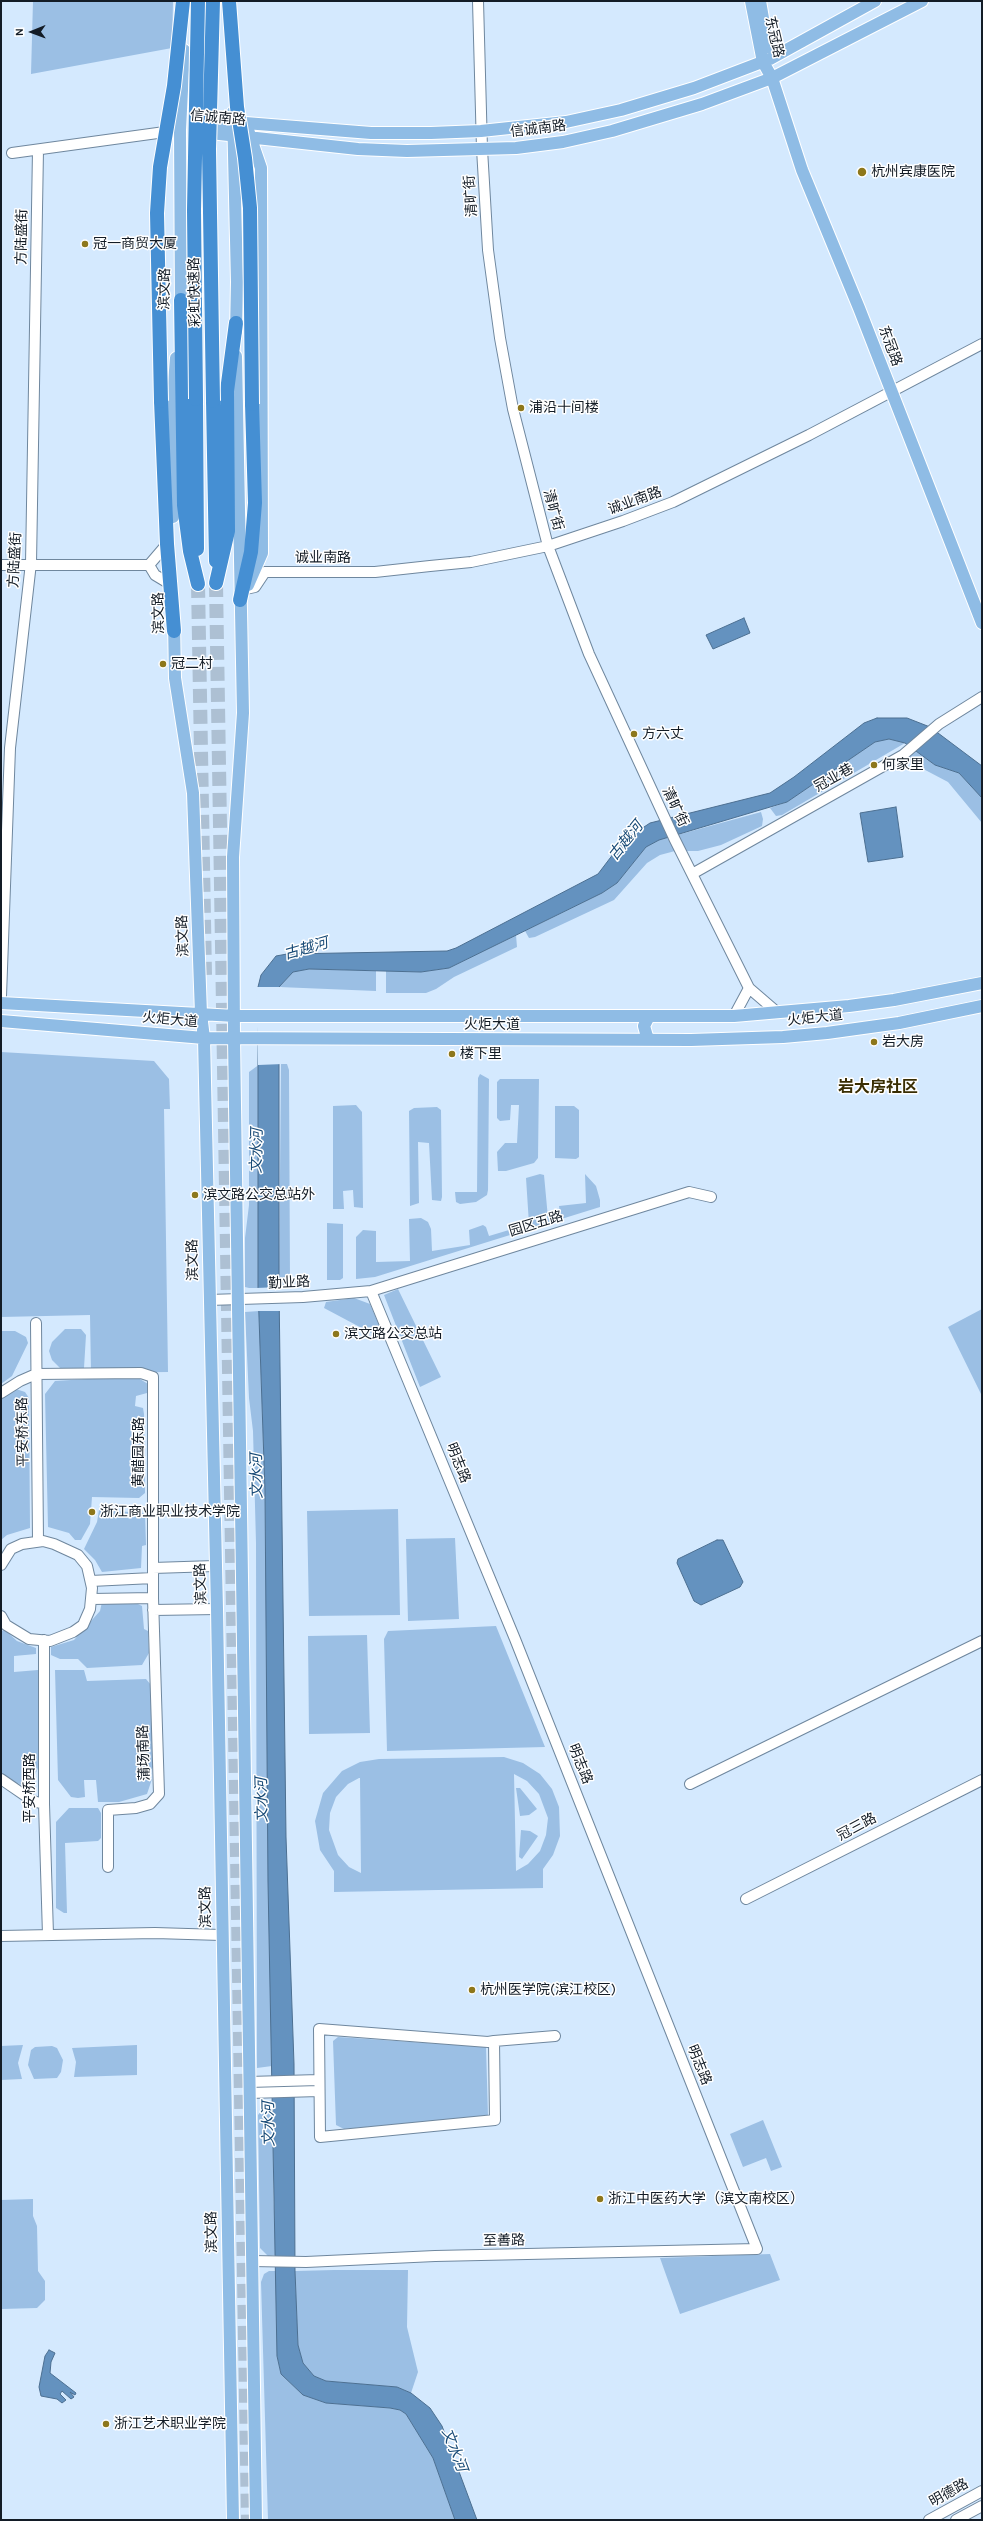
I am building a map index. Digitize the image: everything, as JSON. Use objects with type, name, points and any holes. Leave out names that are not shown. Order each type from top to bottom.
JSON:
[{"type":"highway","points":[[174,631],[167,544],[161,401],[157,213],[160,167],[174,86],[185,1]]},
{"type":"highway","name":"彩虹快速路","points":[[181,300],[184,505],[190,551],[198,584],[194,210],[198,1]]},
{"type":"highway","name":"彩虹快速路","points":[[213,1],[209,188],[216,583],[228,531],[227,390],[236,323]]},
{"type":"highway","points":[[229,1],[236,99],[250,208],[252,404],[255,503],[251,552],[243,594]]},
{"type":"main road","name":"滨文路","points":[[185,1],[180,130],[181,300],[171,422],[174,631],[176,684],[193,793],[201,1014],[204,1038],[217,1609],[221,1935],[233,2520]]},
{"type":"main road","points":[[236,1],[234,98],[237,127],[236,323],[243,594],[243,713],[232,857],[235,1016],[236,1300],[256,2520]]},
{"type":"main road","name":"东冠路","points":[[751,1],[766,60],[802,170],[859,308],[982,623]]},
{"type":"main road","name":"东冠路","points":[[760,1],[766,60]]},
{"type":"main road","name":"信诚南路","points":[[180,130],[237,127],[371,133],[481,131],[566,122],[621,110],[694,88],[766,60],[875,1]]},
{"type":"main road","name":"信诚南路","points":[[237,127],[250,136],[358,149],[408,151],[482,149],[562,142],[612,132],[702,104],[772,78],[922,1]]},
{"type":"main road","points":[[243,594],[262,553],[261,168],[250,136]]},
{"type":"main road","name":"火炬大道","points":[[1,1003],[252,1017],[734,1016],[778,1013],[894,1000],[982,983]]},
{"type":"main road","name":"火炬大道","points":[[1,1021],[204,1038],[287,1040],[648,1040],[783,1037],[827,1033],[899,1023],[982,1006]]},
{"type":"main road","points":[[648,1040],[644,1026],[650,1016]]},
{"type":"street","name":"清旷街","points":[[478,1],[481,131],[488,250],[500,338],[513,409],[548,546],[589,654],[674,838],[748,988],[778,1013]]},
{"type":"street","points":[[12,153],[180,130]]},
{"type":"street","name":"方陆盛街","points":[[1,996],[10,748],[31,563],[38,150]]},
{"type":"street","name":"诚业南路","points":[[265,572],[375,572],[471,562],[548,546],[623,521],[673,502],[809,436],[890,390],[982,344]]},
{"type":"street","points":[[149,565],[167,544]]},
{"type":"street","points":[[243,594],[255,587],[265,572],[260,557]]},
{"type":"street","points":[[1,565],[31,563],[149,565]]},
{"type":"street","points":[[149,565],[155,576],[170,584]]},
{"type":"street","name":"冠业巷","points":[[692,874],[894,760],[939,724],[982,697]]},
{"type":"street","points":[[734,1016],[748,988]]},
{"type":"street","name":"园区五路","points":[[371,1291],[688,1192],[711,1196]]},
{"type":"street","name":"勤业路","points":[[209,1300],[236,1300],[371,1291]]},
{"type":"street","name":"明志路","points":[[371,1291],[515,1639],[757,2249]]},
{"type":"street","name":"平安桥东路","points":[[36,1323],[38,1541]]},
{"type":"street","name":"黄醋园东路","points":[[36,1374],[141,1373],[153,1377],[153,1598]]},
{"type":"street","points":[[1,1394],[20,1381],[36,1374]]},
{"type":"street","points":[[1,1565],[11,1549],[22,1544],[38,1541],[68,1548],[78,1555],[87,1566],[91,1581],[92,1599],[83,1625],[61,1637],[44,1640],[29,1639],[6,1625],[1,1616]]},
{"type":"street","points":[[91,1581],[215,1566]]},
{"type":"street","points":[[92,1599],[153,1598]]},
{"type":"street","name":"蒲场南路","points":[[108,1867],[108,1810],[136,1808],[150,1804],[159,1794],[153,1598]]},
{"type":"street","points":[[153,1610],[217,1609]]},
{"type":"street","name":"平安桥西路","points":[[44,1640],[44,1804],[48,1935]]},
{"type":"street","points":[[690,1784],[982,1641]]},
{"type":"street","points":[[1,1779],[33,1801],[44,1804]]},
{"type":"street","name":"冠三路","points":[[746,1899],[982,1780]]},
{"type":"street","points":[[1,1936],[155,1933],[221,1935]]},
{"type":"street","points":[[494,2041],[495,2120],[320,2137],[315,2091],[320,2080],[319,2029],[447,2040],[494,2041],[555,2036]]},
{"type":"street","points":[[249,2088],[262,2081],[320,2080]]},
{"type":"street","points":[[249,2088],[262,2092],[315,2091]]},
{"type":"street","name":"至善路","points":[[252,2260],[265,2262],[306,2262],[435,2256],[757,2249]]},
{"type":"street","name":"明德路","points":[[929,2520],[982,2491]]},
{"type":"street","name":"明德路","points":[[956,2520],[982,2506]]},
{"type":"shaded area","points":[[33,1],[173,1],[172,48],[31,74]]},
{"type":"shaded area","points":[[889,739],[905,743],[782,815],[776,816],[770,808],[787,802],[875,742]]},
{"type":"shaded area","points":[[913,749],[935,765],[959,773],[982,798],[982,823],[948,782],[910,762],[909,755]]},
{"type":"shaded area","points":[[761,812],[763,819],[762,826],[721,845],[698,851],[675,851],[660,855],[647,863],[614,900],[535,937],[529,938],[525,931],[602,893],[617,883],[646,847],[659,840]]},
{"type":"shaded area","points":[[516,935],[517,947],[454,977],[436,989],[426,993],[386,993],[386,971],[421,972],[449,968]]},
{"type":"shaded area","points":[[309,969],[376,971],[376,991],[279,987],[293,972]]},
{"type":"shaded area","points":[[1,1052],[154,1061],[169,1079],[170,1109],[164,1109],[168,1372],[91,1373],[90,1315],[1,1317]]},
{"type":"shaded area","points":[[260,1064],[258,1288],[249,1288],[245,1287],[245,1238],[249,1205],[249,1072]]},
{"type":"shaded area","points":[[281,1064],[287,1064],[289,1070],[290,1284],[286,1287],[279,1287]]},
{"type":"shaded area","points":[[480,1074],[489,1079],[488,1190],[487,1195],[476,1202],[460,1204],[456,1202],[455,1192],[477,1192],[478,1078]]},
{"type":"shaded area","points":[[500,1079],[539,1079],[538,1158],[534,1163],[506,1171],[498,1171],[497,1152],[505,1143],[517,1143],[519,1105],[511,1105],[510,1120],[500,1121],[497,1118],[497,1082]]},
{"type":"shaded area","points":[[356,1105],[362,1112],[363,1208],[354,1207],[353,1190],[343,1191],[344,1209],[333,1209],[333,1106]]},
{"type":"shaded area","points":[[555,1106],[574,1106],[579,1110],[579,1157],[576,1159],[555,1158]]},
{"type":"shaded area","points":[[437,1107],[441,1110],[441,1201],[432,1200],[429,1143],[418,1142],[419,1203],[410,1206],[409,1111],[414,1108]]},
{"type":"shaded area","points":[[540,1174],[544,1175],[548,1218],[560,1214],[559,1206],[586,1203],[585,1174],[596,1186],[600,1200],[600,1207],[375,1277],[356,1279],[356,1237],[363,1230],[376,1231],[376,1262],[410,1261],[409,1219],[421,1218],[428,1222],[431,1229],[432,1251],[470,1245],[469,1230],[483,1225],[486,1227],[489,1236],[529,1224],[526,1178]]},
{"type":"shaded area","points":[[327,1223],[343,1224],[343,1278],[340,1280],[327,1280]]},
{"type":"shaded area","points":[[398,1289],[441,1377],[420,1387],[384,1295]]},
{"type":"shaded area","points":[[354,1298],[370,1304],[381,1330],[373,1334],[324,1308],[326,1302]]},
{"type":"shaded area","points":[[982,1309],[982,1394],[981,1394],[948,1327]]},
{"type":"shaded area","points":[[259,1311],[265,1491],[272,2066],[257,2068],[256,1543],[253,1431],[249,1398],[245,1312]]},
{"type":"shaded area","points":[[65,1329],[81,1329],[86,1335],[84,1368],[60,1368],[52,1360],[49,1351],[52,1342]]},
{"type":"shaded area","points":[[1,1331],[15,1331],[26,1337],[28,1343],[12,1376],[1,1384]]},
{"type":"shaded area","points":[[135,1376],[148,1384],[147,1393],[136,1396],[135,1406],[143,1408],[144,1414],[145,1493],[139,1498],[92,1497],[90,1524],[81,1540],[75,1540],[69,1533],[48,1527],[45,1394],[55,1381]]},
{"type":"shaded area","points":[[16,1389],[25,1392],[29,1398],[30,1528],[7,1535],[1,1540],[1,1399]]},
{"type":"shaded area","points":[[398,1509],[400,1615],[309,1616],[307,1511]]},
{"type":"shaded area","points":[[99,1510],[145,1513],[146,1545],[142,1546],[141,1568],[102,1572],[95,1560],[84,1549],[97,1522]]},
{"type":"shaded area","points":[[455,1538],[459,1619],[408,1621],[406,1539]]},
{"type":"shaded area","points":[[102,1602],[138,1604],[142,1606],[144,1629],[148,1631],[149,1653],[142,1665],[87,1668],[78,1659],[60,1659],[51,1655],[51,1647],[74,1640],[100,1611]]},
{"type":"shaded area","points":[[496,1626],[545,1747],[387,1751],[384,1639],[388,1631]]},
{"type":"shaded area","points":[[5,1630],[17,1641],[36,1648],[36,1654],[14,1656],[14,1672],[38,1670],[38,1768],[31,1784],[22,1785],[1,1776],[1,1631]]},
{"type":"shaded area","points":[[367,1635],[370,1733],[309,1734],[308,1636]]},
{"type":"shaded area","points":[[55,1670],[84,1670],[87,1681],[146,1679],[151,1685],[153,1767],[149,1772],[140,1773],[140,1779],[152,1779],[147,1794],[119,1802],[98,1802],[96,1780],[84,1780],[85,1797],[78,1798],[71,1797],[58,1780]]},
{"type":"shaded area","points":[[504,1757],[523,1763],[540,1774],[552,1789],[559,1807],[560,1836],[553,1855],[543,1869],[543,1888],[334,1892],[334,1871],[320,1850],[315,1821],[323,1793],[342,1771],[360,1762],[379,1759]],"holes":[[[514,1774],[527,1781],[539,1794],[548,1818],[546,1835],[540,1851],[528,1864],[516,1871]],[[360,1778],[361,1873],[349,1867],[338,1855],[329,1830],[330,1813],[336,1797],[348,1784]]]},
{"type":"shaded area","points":[[516,1788],[520,1788],[537,1809],[529,1815],[520,1816]]},
{"type":"shaded area","points":[[69,1808],[98,1808],[101,1813],[101,1838],[98,1841],[65,1843],[67,1913],[64,1913],[56,1908],[56,1822]]},
{"type":"shaded area","points":[[521,1830],[530,1831],[538,1836],[522,1859],[519,1857]]},
{"type":"shaded area","points":[[338,2037],[486,2047],[488,2116],[344,2129],[336,2125],[333,2041]]},
{"type":"shaded area","points":[[23,2045],[18,2063],[22,2079],[1,2080],[1,2046]]},
{"type":"shaded area","points":[[137,2045],[137,2075],[74,2077],[76,2062],[72,2048]]},
{"type":"shaded area","points":[[52,2046],[57,2048],[63,2060],[61,2072],[57,2078],[34,2079],[28,2065],[31,2050],[35,2047]]},
{"type":"shaded area","points":[[263,2109],[273,2109],[273,2185],[276,2255],[268,2256],[260,2248],[258,2115]]},
{"type":"shaded area","points":[[763,2120],[782,2167],[771,2171],[766,2158],[743,2167],[730,2134]]},
{"type":"shaded area","points":[[33,2199],[33,2216],[37,2226],[38,2271],[45,2281],[45,2300],[37,2308],[2,2309],[1,2323],[1,2200]]},
{"type":"shaded area","points":[[770,2254],[780,2280],[680,2314],[660,2258]]},
{"type":"shaded area","points":[[408,2270],[407,2327],[418,2372],[411,2393],[397,2387],[326,2381],[314,2376],[303,2363],[298,2345],[295,2271]]},
{"type":"shaded area","points":[[269,2271],[277,2271],[277,2356],[281,2374],[303,2395],[326,2403],[390,2408],[400,2410],[406,2414],[433,2458],[455,2520],[268,2520],[261,2282],[264,2274]]},
{"type":"water","points":[[744,618],[750,633],[713,649],[706,635]]},
{"type":"water","name":"古越河","points":[[877,718],[907,718],[930,727],[982,766],[982,798],[959,773],[935,765],[905,743],[889,739],[875,742],[787,802],[659,840],[646,847],[617,883],[602,893],[449,968],[421,972],[309,969],[293,972],[279,987],[279,1287],[286,1837],[294,2064],[295,2271],[298,2345],[303,2363],[314,2376],[326,2381],[397,2387],[411,2393],[430,2408],[442,2426],[477,2520],[455,2520],[433,2458],[406,2414],[400,2410],[390,2408],[326,2403],[303,2395],[281,2374],[277,2356],[268,1882],[265,1491],[258,1288],[258,987],[261,975],[276,956],[287,954],[447,951],[456,948],[598,874],[623,841],[650,823],[770,793],[794,777],[864,723]]},
{"type":"water","points":[[896,807],[903,857],[868,862],[860,813]]},
{"type":"water","points":[[717,1540],[723,1540],[743,1582],[740,1587],[701,1605],[694,1601],[677,1563],[678,1559]]},
{"type":"water","points":[[49,2350],[55,2353],[51,2362],[50,2373],[76,2393],[75,2395],[70,2392],[74,2397],[71,2399],[62,2391],[60,2394],[66,2400],[62,2403],[57,2399],[41,2396],[39,2387],[45,2356]]},
{"type":"pier","points":[[256,987],[282,987],[283,1064],[258,1065]]},
{"type":"pier","points":[[281,1287],[282,1311],[257,1311],[256,1288]]},
{"type":"tunnel","points":[[216,583],[248,2520]]},
{"type":"tunnel","points":[[198,584],[205,975]]},
{"type":"place","name":"杭州宾康医院","points":[[862,172]]},
{"type":"place","name":"冠一商贸大厦","points":[[85,244]]},
{"type":"place","name":"浦沿十间楼","points":[[521,408]]},
{"type":"place","name":"冠二村","points":[[163,664]]},
{"type":"place","name":"方六丈","points":[[634,734]]},
{"type":"place","name":"何家里","points":[[874,765]]},
{"type":"place","name":"岩大房","points":[[874,1042]]},
{"type":"place","name":"楼下里","points":[[452,1054]]},
{"type":"place","name":"滨文路公交总站外","points":[[195,1195]]},
{"type":"place","name":"滨文路公交总站","points":[[336,1334]]},
{"type":"place","name":"浙江商业职业技术学院","points":[[92,1512]]},
{"type":"place","name":"杭州医学院(滨江校区)","points":[[472,1990]]},
{"type":"place","name":"浙江中医药大学（滨文南校区）","points":[[600,2199]]},
{"type":"place","name":"浙江艺术职业学院","points":[[106,2424]]},
{"type":"district","name":"岩大房社区","points":[[878,1087]]},
{"type":"water label","name":"文水河","points":[[257,1151]]},
{"type":"water label","name":"文水河","points":[[257,1476]]},
{"type":"water label","name":"文水河","points":[[262,1800]]},
{"type":"water label","name":"文水河","points":[[269,2124]]},
{"type":"water label","name":"文水河","points":[[454,2450]]}]
